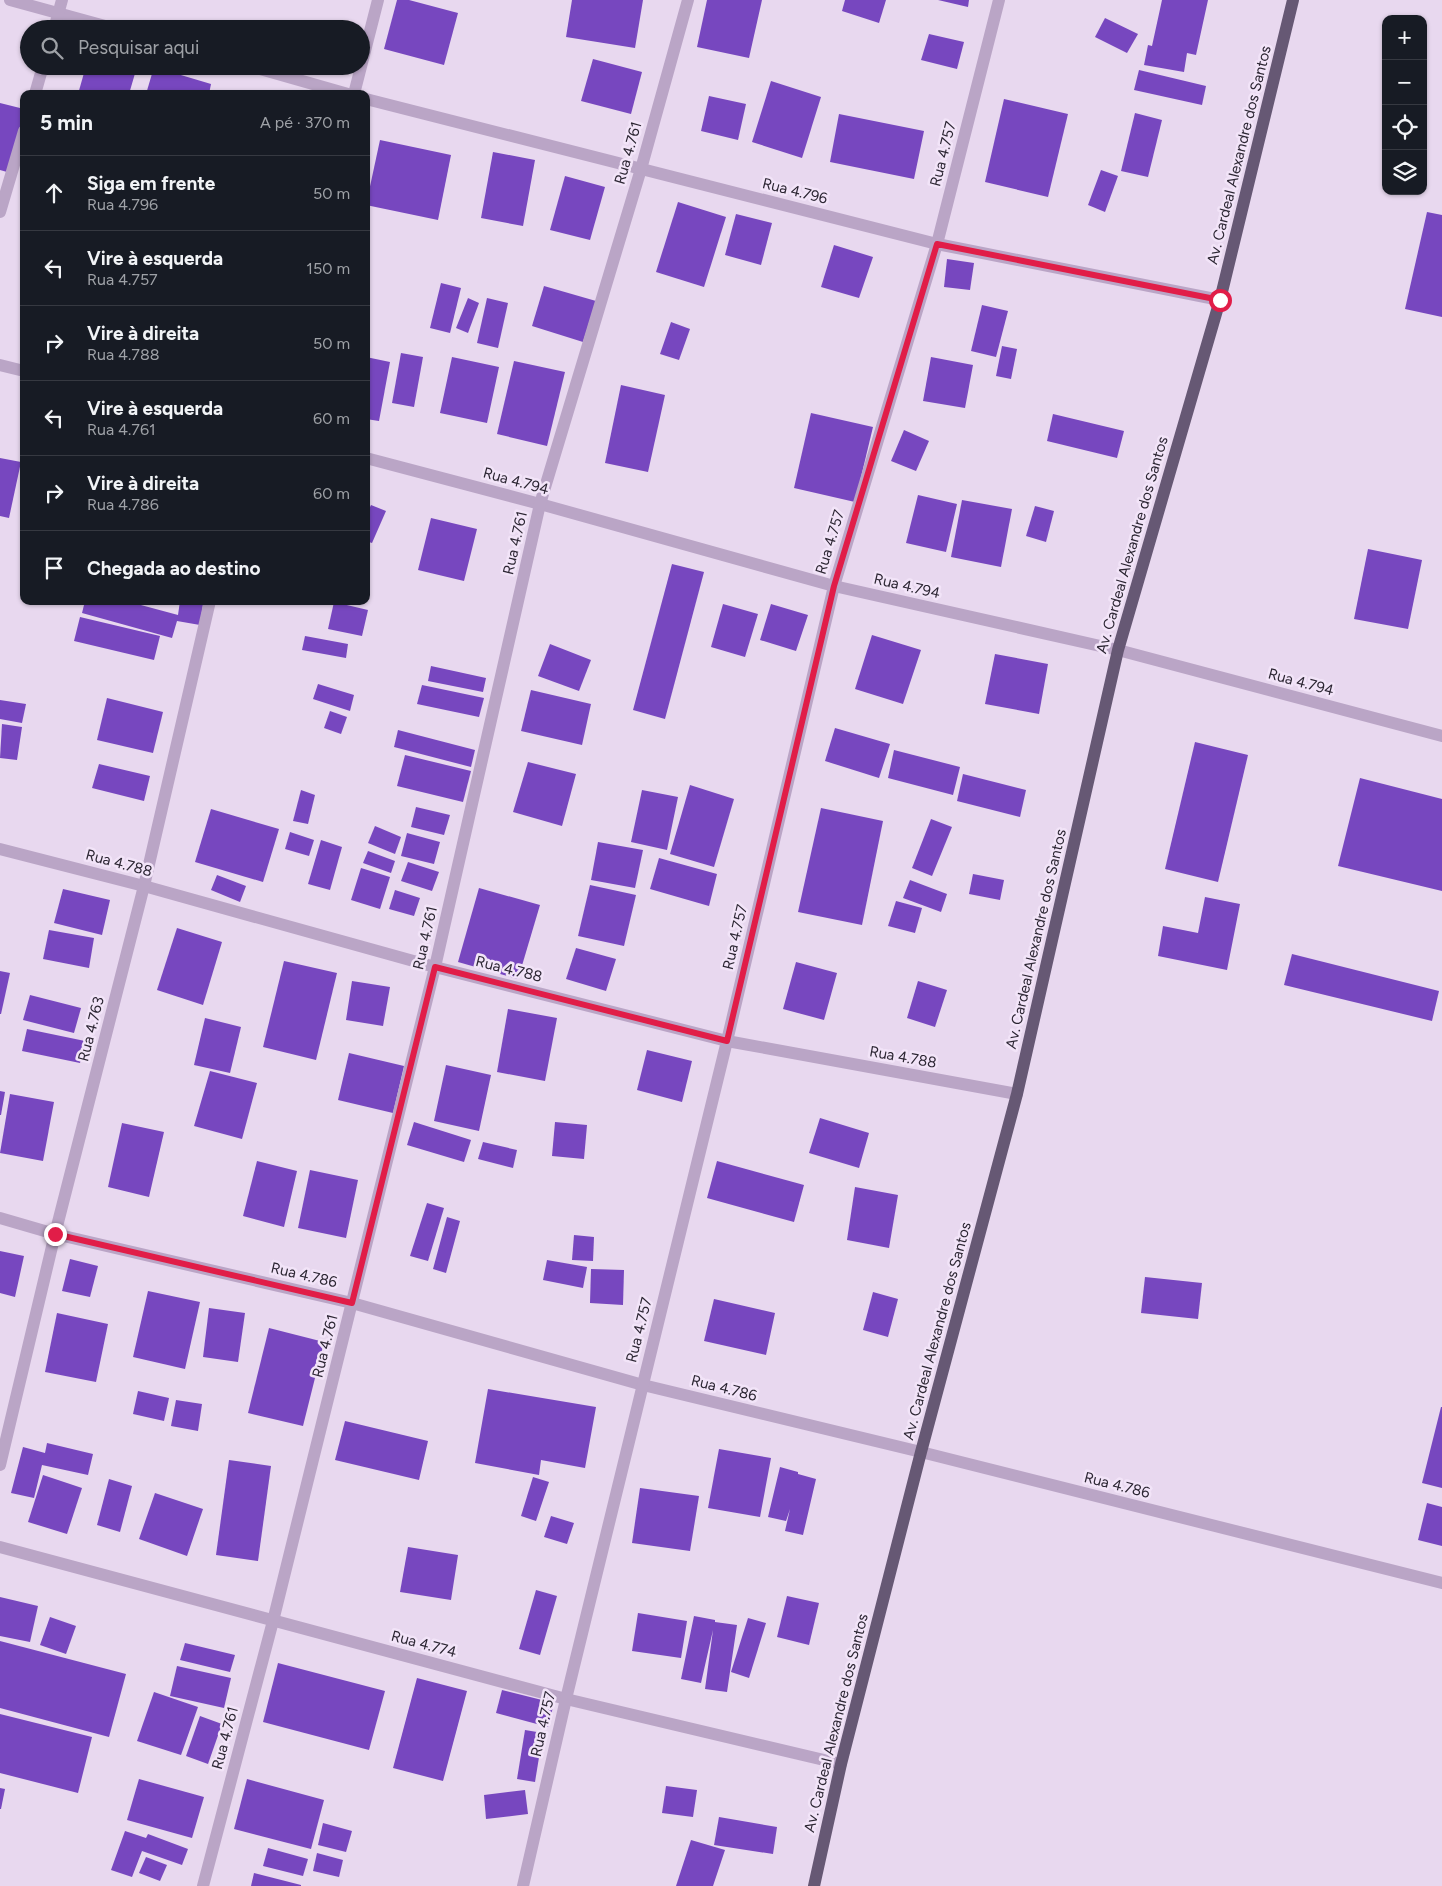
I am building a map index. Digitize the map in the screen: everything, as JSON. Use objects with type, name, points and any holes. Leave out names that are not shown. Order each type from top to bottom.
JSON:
[{"type":"main road","name":"Av. Cardeal Alexandre dos Santos","points":[[814,1886],[841,1764],[921,1452],[1017,1094],[1118,650],[1220,300],[1293,0]]},
{"type":"street","points":[[10,0],[84,20]]},
{"type":"street","points":[[57,20],[62,0]]},
{"type":"street","points":[[370,31],[378,0]]},
{"type":"street","name":"Rua 4.761","points":[[203,1886],[273,1621],[435,967],[540,504],[641,169],[688,0]]},
{"type":"street","name":"Rua 4.757","points":[[523,1886],[566,1699],[727,1041],[834,586],[937,244],[999,0]]},
{"type":"street","points":[[36,90],[40,75]]},
{"type":"street","points":[[282,75],[334,90]]},
{"type":"street","points":[[355,90],[359,75]]},
{"type":"street","name":"Rua 4.796","points":[[370,99],[937,244],[1220,300]]},
{"type":"street","points":[[0,212],[20,144]]},
{"type":"street","points":[[0,366],[20,370]]},
{"type":"street","name":"Rua 4.794","points":[[370,459],[540,504],[834,586],[1118,650],[1442,736]]},
{"type":"street","name":"Rua 4.763","points":[[0,1465],[55,1234],[144,886],[209,605]]},
{"type":"street","name":"Rua 4.788","points":[[0,849],[144,886],[435,967],[727,1041],[1017,1094]]},
{"type":"street","name":"Rua 4.786","points":[[0,1218],[55,1234],[352,1303],[643,1385],[921,1452],[1442,1583]]},
{"type":"street","name":"Rua 4.774","points":[[0,1547],[566,1699],[841,1764]]},
{"type":"building","points":[[397,0],[409,0],[458,13],[444,65],[384,49]]},
{"type":"building","points":[[572,0],[643,0],[635,48],[566,37]]},
{"type":"building","points":[[707,0],[762,0],[749,58],[697,47]]},
{"type":"building","points":[[845,0],[886,0],[879,23],[842,11]]},
{"type":"building","points":[[938,0],[969,0],[968,7]]},
{"type":"building","points":[[1162,0],[1208,0],[1196,55],[1187,53],[1184,72],[1144,65],[1148,45],[1152,46]]},
{"type":"building","points":[[1105,18],[1138,34],[1127,53],[1095,37]]},
{"type":"building","points":[[929,34],[964,42],[957,69],[921,60]]},
{"type":"building","points":[[593,59],[642,72],[631,114],[581,101]]},
{"type":"building","points":[[1139,70],[1206,86],[1202,105],[1134,90]]},
{"type":"building","points":[[83,75],[135,75],[130,90],[79,90]]},
{"type":"building","points":[[152,75],[181,75],[211,84],[210,90],[147,90]]},
{"type":"building","points":[[771,81],[821,97],[802,158],[752,142]]},
{"type":"building","points":[[709,96],[746,104],[738,140],[701,131]]},
{"type":"building","points":[[1004,99],[1068,114],[1048,197],[985,182]]},
{"type":"building","points":[[0,103],[20,108],[20,129],[7,172],[0,170]]},
{"type":"building","points":[[1135,113],[1162,120],[1148,177],[1121,171]]},
{"type":"building","points":[[839,114],[924,131],[914,179],[830,162]]},
{"type":"building","points":[[380,140],[451,155],[438,220],[370,206],[370,186]]},
{"type":"building","points":[[493,152],[535,160],[523,226],[481,218]]},
{"type":"building","points":[[1101,170],[1118,176],[1105,212],[1088,205]]},
{"type":"building","points":[[565,176],[605,187],[590,240],[550,230]]},
{"type":"building","points":[[678,202],[726,217],[704,287],[656,272]]},
{"type":"building","points":[[1427,212],[1442,215],[1442,317],[1405,309]]},
{"type":"building","points":[[736,214],[772,223],[761,265],[725,255]]},
{"type":"building","points":[[834,245],[873,257],[859,298],[821,287]]},
{"type":"building","points":[[947,259],[974,263],[970,290],[944,287]]},
{"type":"building","points":[[441,283],[461,288],[450,333],[430,328]]},
{"type":"building","points":[[544,286],[596,301],[583,342],[532,326]]},
{"type":"building","points":[[468,298],[479,303],[468,333],[456,328]]},
{"type":"building","points":[[487,298],[508,303],[498,348],[477,343]]},
{"type":"building","points":[[982,305],[1008,311],[996,357],[971,351]]},
{"type":"building","points":[[671,322],[690,329],[679,360],[660,354]]},
{"type":"building","points":[[1002,346],[1017,349],[1011,379],[996,376]]},
{"type":"building","points":[[401,353],[423,357],[414,407],[392,403]]},
{"type":"building","points":[[452,357],[499,367],[487,423],[440,413]]},
{"type":"building","points":[[931,357],[973,365],[965,408],[923,401]]},
{"type":"building","points":[[370,358],[390,362],[379,421],[370,420]]},
{"type":"building","points":[[514,361],[565,372],[547,446],[497,434]]},
{"type":"building","points":[[621,385],[665,395],[648,472],[605,463]]},
{"type":"building","points":[[811,413],[873,427],[855,502],[794,488]]},
{"type":"building","points":[[1053,414],[1124,431],[1117,458],[1047,441]]},
{"type":"building","points":[[904,430],[929,441],[916,471],[891,461]]},
{"type":"building","points":[[0,458],[20,462],[20,467],[9,518],[0,516]]},
{"type":"building","points":[[918,495],[957,504],[946,552],[906,543]]},
{"type":"building","points":[[962,500],[1012,509],[1001,567],[951,557]]},
{"type":"building","points":[[371,505],[386,511],[372,543],[370,542]]},
{"type":"building","points":[[1035,506],[1054,511],[1046,542],[1026,536]]},
{"type":"building","points":[[431,518],[477,529],[464,581],[418,570]]},
{"type":"building","points":[[1368,549],[1422,560],[1408,629],[1354,619]]},
{"type":"building","points":[[672,564],[704,572],[665,719],[633,710]]},
{"type":"building","points":[[723,604],[758,614],[745,657],[711,647]]},
{"type":"building","points":[[771,604],[808,615],[796,651],[760,640]]},
{"type":"building","points":[[84,605],[141,605],[178,615],[179,605],[203,605],[200,625],[177,621],[172,638],[82,613]]},
{"type":"building","points":[[333,605],[347,605],[368,610],[362,636],[328,629]]},
{"type":"building","points":[[80,617],[160,636],[154,660],[74,641]]},
{"type":"building","points":[[872,635],[921,650],[903,704],[855,689]]},
{"type":"building","points":[[305,636],[348,644],[346,658],[302,650]]},
{"type":"building","points":[[550,644],[591,660],[579,691],[538,676]]},
{"type":"building","points":[[995,654],[1048,664],[1039,714],[985,704]]},
{"type":"building","points":[[431,666],[486,678],[483,692],[428,681]]},
{"type":"building","points":[[318,684],[354,695],[350,711],[313,699]]},
{"type":"building","points":[[422,685],[484,698],[479,717],[417,704]]},
{"type":"building","points":[[531,690],[591,704],[582,745],[521,731]]},
{"type":"building","points":[[107,698],[163,712],[153,753],[97,740]]},
{"type":"building","points":[[0,700],[26,704],[22,723],[0,719]]},
{"type":"building","points":[[330,711],[347,717],[341,734],[324,728]]},
{"type":"building","points":[[2,724],[22,727],[17,760],[0,758]]},
{"type":"building","points":[[835,728],[890,744],[879,778],[825,761]]},
{"type":"building","points":[[398,730],[475,750],[471,767],[394,747]]},
{"type":"building","points":[[1195,742],[1248,755],[1218,882],[1165,869]]},
{"type":"building","points":[[894,750],[960,767],[953,795],[888,778]]},
{"type":"building","points":[[405,755],[471,771],[463,802],[397,786]]},
{"type":"building","points":[[528,762],[576,774],[562,826],[513,812]]},
{"type":"building","points":[[99,764],[150,776],[144,801],[92,788]]},
{"type":"building","points":[[963,774],[1026,790],[1020,817],[957,801]]},
{"type":"building","points":[[1360,778],[1442,799],[1442,891],[1338,866]]},
{"type":"building","points":[[690,785],[734,799],[714,867],[670,854]]},
{"type":"building","points":[[301,790],[315,795],[308,824],[293,821]]},
{"type":"building","points":[[642,790],[678,797],[667,850],[631,842]]},
{"type":"building","points":[[416,807],[450,815],[444,835],[411,827]]},
{"type":"building","points":[[821,808],[883,821],[862,925],[798,912]]},
{"type":"building","points":[[211,809],[279,829],[263,882],[195,862]]},
{"type":"building","points":[[931,819],[952,827],[932,876],[912,868]]},
{"type":"building","points":[[375,826],[401,837],[395,854],[368,843]]},
{"type":"building","points":[[290,832],[314,840],[309,856],[285,849]]},
{"type":"building","points":[[407,833],[440,842],[434,864],[401,856]]},
{"type":"building","points":[[321,840],[342,847],[330,890],[308,884]]},
{"type":"building","points":[[598,842],[643,850],[635,888],[591,880]]},
{"type":"building","points":[[368,851],[395,861],[391,873],[363,863]]},
{"type":"building","points":[[659,858],[717,874],[709,906],[650,889]]},
{"type":"building","points":[[408,862],[439,872],[432,891],[401,881]]},
{"type":"building","points":[[361,868],[390,877],[380,909],[351,900]]},
{"type":"building","points":[[973,874],[1004,880],[1000,900],[969,894]]},
{"type":"building","points":[[217,875],[246,886],[240,902],[211,890]]},
{"type":"building","points":[[910,880],[947,894],[941,912],[903,898]]},
{"type":"building","points":[[590,885],[636,895],[624,946],[578,936]]},
{"type":"building","points":[[479,888],[540,905],[518,979],[458,962]]},
{"type":"building","points":[[63,889],[110,900],[102,935],[54,923]]},
{"type":"building","points":[[395,890],[420,898],[414,916],[389,909]]},
{"type":"building","points":[[1205,897],[1240,904],[1227,970],[1158,956],[1163,926],[1198,933]]},
{"type":"building","points":[[896,901],[922,908],[915,933],[888,926]]},
{"type":"building","points":[[177,928],[222,942],[203,1005],[157,990]]},
{"type":"building","points":[[49,930],[94,938],[89,968],[43,959]]},
{"type":"building","points":[[576,948],[616,959],[606,991],[566,979]]},
{"type":"building","points":[[1292,954],[1439,991],[1432,1021],[1284,985]]},
{"type":"building","points":[[284,961],[337,973],[316,1060],[263,1047]]},
{"type":"building","points":[[796,962],[837,973],[824,1020],[783,1009]]},
{"type":"building","points":[[0,971],[10,973],[1,1014],[0,1014]]},
{"type":"building","points":[[352,981],[390,987],[383,1026],[346,1020]]},
{"type":"building","points":[[918,981],[947,990],[935,1027],[907,1018]]},
{"type":"building","points":[[30,995],[81,1008],[74,1033],[23,1020]]},
{"type":"building","points":[[508,1009],[557,1018],[545,1081],[497,1072]]},
{"type":"building","points":[[205,1018],[241,1027],[230,1073],[194,1065]]},
{"type":"building","points":[[27,1029],[85,1041],[80,1063],[22,1051]]},
{"type":"building","points":[[647,1050],[692,1061],[682,1102],[637,1090]]},
{"type":"building","points":[[349,1053],[404,1066],[393,1113],[338,1100]]},
{"type":"building","points":[[446,1065],[491,1075],[479,1131],[434,1121]]},
{"type":"building","points":[[210,1071],[257,1083],[242,1139],[194,1126]]},
{"type":"building","points":[[0,1091],[5,1092],[1,1115],[0,1115]]},
{"type":"building","points":[[10,1094],[54,1102],[43,1161],[0,1153]]},
{"type":"building","points":[[820,1118],[869,1133],[859,1168],[809,1153]]},
{"type":"building","points":[[414,1122],[471,1140],[464,1162],[407,1145]]},
{"type":"building","points":[[555,1122],[587,1125],[584,1159],[552,1156]]},
{"type":"building","points":[[122,1123],[164,1132],[149,1197],[108,1187]]},
{"type":"building","points":[[483,1142],[517,1150],[513,1168],[478,1159]]},
{"type":"building","points":[[257,1161],[297,1171],[284,1227],[243,1216]]},
{"type":"building","points":[[717,1161],[804,1185],[794,1222],[707,1198]]},
{"type":"building","points":[[310,1170],[358,1180],[346,1238],[298,1228]]},
{"type":"building","points":[[855,1187],[898,1195],[889,1248],[847,1240]]},
{"type":"building","points":[[427,1203],[444,1208],[428,1261],[410,1256]]},
{"type":"building","points":[[447,1217],[460,1221],[446,1273],[433,1269]]},
{"type":"building","points":[[574,1235],[594,1237],[593,1261],[572,1260]]},
{"type":"building","points":[[0,1251],[24,1256],[15,1297],[0,1293]]},
{"type":"building","points":[[70,1259],[98,1266],[90,1297],[62,1291]]},
{"type":"building","points":[[547,1260],[587,1267],[583,1288],[543,1280]]},
{"type":"building","points":[[591,1269],[624,1270],[623,1305],[590,1303]]},
{"type":"building","points":[[1145,1277],[1202,1283],[1198,1319],[1141,1313]]},
{"type":"building","points":[[148,1291],[200,1302],[185,1369],[133,1357]]},
{"type":"building","points":[[873,1292],[898,1299],[888,1337],[863,1330]]},
{"type":"building","points":[[714,1299],[775,1313],[766,1355],[704,1341]]},
{"type":"building","points":[[209,1308],[245,1313],[238,1362],[203,1357]]},
{"type":"building","points":[[57,1313],[108,1324],[96,1382],[45,1372]]},
{"type":"building","points":[[269,1328],[324,1342],[303,1426],[248,1413]]},
{"type":"building","points":[[488,1389],[596,1407],[585,1468],[541,1460],[539,1475],[475,1463]]},
{"type":"building","points":[[138,1391],[169,1398],[164,1421],[133,1414]]},
{"type":"building","points":[[176,1400],[202,1404],[198,1431],[171,1426]]},
{"type":"building","points":[[1442,1407],[1442,1488],[1422,1483]]},
{"type":"building","points":[[345,1421],[428,1441],[419,1480],[335,1460]]},
{"type":"building","points":[[47,1443],[93,1454],[88,1475],[42,1465],[34,1498],[11,1493],[23,1447],[45,1453]]},
{"type":"building","points":[[719,1449],[771,1458],[760,1517],[708,1508]]},
{"type":"building","points":[[229,1460],[271,1466],[258,1561],[216,1555]]},
{"type":"building","points":[[780,1467],[816,1479],[803,1535],[785,1531],[790,1509],[786,1521],[768,1517]]},
{"type":"building","points":[[43,1475],[82,1488],[67,1534],[28,1522]]},
{"type":"building","points":[[533,1477],[549,1482],[536,1521],[521,1516]]},
{"type":"building","points":[[109,1479],[132,1486],[120,1532],[97,1525]]},
{"type":"building","points":[[640,1488],[699,1496],[690,1551],[632,1543]]},
{"type":"building","points":[[155,1493],[203,1509],[187,1556],[139,1539]]},
{"type":"building","points":[[1427,1503],[1442,1507],[1442,1546],[1418,1540]]},
{"type":"building","points":[[551,1516],[574,1523],[567,1544],[544,1537]]},
{"type":"building","points":[[408,1547],[458,1555],[451,1600],[400,1592]]},
{"type":"building","points":[[536,1590],[557,1596],[540,1655],[519,1649]]},
{"type":"building","points":[[787,1596],[819,1603],[809,1645],[777,1637]]},
{"type":"building","points":[[0,1597],[38,1606],[30,1642],[0,1636]]},
{"type":"building","points":[[638,1613],[687,1621],[681,1658],[632,1651]]},
{"type":"building","points":[[694,1616],[715,1620],[715,1622],[737,1625],[727,1692],[705,1689],[713,1630],[701,1683],[681,1679]]},
{"type":"building","points":[[50,1617],[76,1626],[66,1654],[40,1645]]},
{"type":"building","points":[[748,1618],[766,1623],[749,1678],[731,1672]]},
{"type":"building","points":[[0,1641],[126,1674],[109,1737],[0,1708]]},
{"type":"building","points":[[185,1643],[235,1655],[230,1672],[180,1660]]},
{"type":"building","points":[[278,1663],[385,1691],[369,1750],[263,1722]]},
{"type":"building","points":[[177,1666],[231,1678],[224,1708],[170,1696]]},
{"type":"building","points":[[417,1678],[467,1691],[443,1781],[393,1768]]},
{"type":"building","points":[[502,1690],[554,1703],[548,1727],[496,1713]]},
{"type":"building","points":[[154,1692],[198,1707],[181,1755],[137,1741]]},
{"type":"building","points":[[0,1714],[92,1737],[78,1793],[0,1773]]},
{"type":"building","points":[[200,1716],[222,1724],[208,1764],[186,1756]]},
{"type":"building","points":[[525,1730],[543,1733],[535,1782],[517,1779]]},
{"type":"building","points":[[139,1779],[204,1797],[192,1838],[127,1820]]},
{"type":"building","points":[[247,1779],[324,1800],[311,1849],[234,1829]]},
{"type":"building","points":[[666,1786],[697,1790],[693,1817],[662,1813]]},
{"type":"building","points":[[0,1788],[5,1789],[1,1809],[0,1809]]},
{"type":"building","points":[[525,1790],[528,1814],[486,1819],[484,1795]]},
{"type":"building","points":[[719,1817],[777,1827],[773,1854],[714,1845]]},
{"type":"building","points":[[323,1823],[352,1831],[346,1852],[318,1845]]},
{"type":"building","points":[[125,1831],[146,1838],[148,1834],[188,1849],[182,1865],[142,1851],[132,1877],[111,1870]]},
{"type":"building","points":[[691,1840],[725,1850],[713,1886],[676,1886]]},
{"type":"building","points":[[268,1848],[308,1859],[303,1876],[263,1866]]},
{"type":"building","points":[[317,1853],[343,1860],[339,1877],[313,1871]]},
{"type":"building","points":[[146,1857],[167,1865],[160,1881],[139,1873]]},
{"type":"building","points":[[254,1873],[301,1885],[301,1886],[251,1886]]},
{"type":"route","points":[[55,1234],[352,1303],[435,967],[727,1041],[834,586],[937,244],[1220,300]]}]
